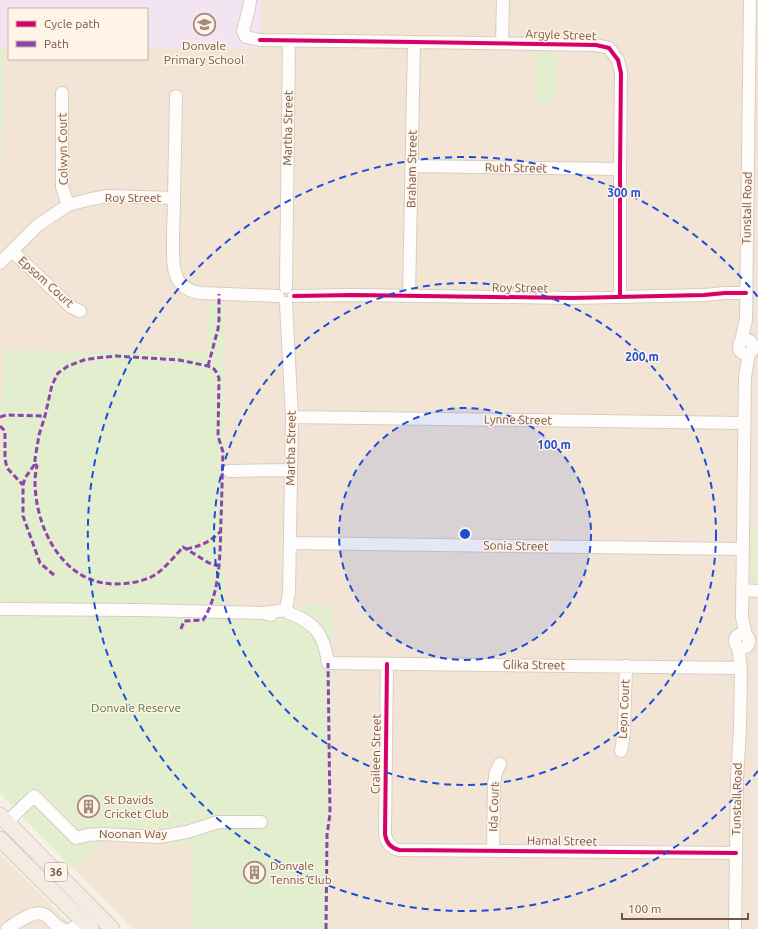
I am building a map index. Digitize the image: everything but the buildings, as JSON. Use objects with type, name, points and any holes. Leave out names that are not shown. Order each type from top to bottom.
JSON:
[{"type":"main road","name":"36","points":[[2,822],[112,929]]},
{"type":"main road","name":"36","points":[[0,839],[91,929]]},
{"type":"street","name":"Argyle Street","points":[[250,0],[243,30],[246,37],[260,40],[596,45],[609,48],[618,60],[622,86],[620,169],[620,297]]},
{"type":"street","points":[[502,43],[503,0]]},
{"type":"street","name":"Tunstall Road","points":[[735,929],[737,778],[740,729],[741,668],[747,641],[742,617],[742,549],[745,376],[750,347],[746,320],[746,296],[750,0]]},
{"type":"street","name":"Martha Street","points":[[289,610],[292,418],[286,295],[290,41]]},
{"type":"street","name":"Braham Street","points":[[409,296],[414,42]]},
{"type":"street","name":"Colwyn Court","points":[[62,93],[62,187],[68,205]]},
{"type":"street","points":[[174,198],[176,96]]},
{"type":"street","name":"Ruth Street","points":[[412,166],[620,169]]},
{"type":"street","name":"Roy Street","points":[[0,263],[38,225],[68,205],[91,198],[109,196],[174,198],[173,268],[179,282],[193,292],[286,295],[565,298],[704,295],[725,293],[746,296]]},
{"type":"street","name":"Epsom Court","points":[[12,251],[71,307],[80,311]]},
{"type":"street","name":"Lynne Street","points":[[292,418],[744,423]]},
{"type":"street","points":[[229,470],[290,470]]},
{"type":"street","name":"Sonia Street","points":[[290,543],[742,549]]},
{"type":"street","points":[[742,590],[758,591]]},
{"type":"street","points":[[0,609],[138,610],[264,613],[272,615],[286,615],[289,610]]},
{"type":"street","name":"Glika Street","points":[[289,610],[307,621],[318,632],[325,646],[328,663],[741,668]]},
{"type":"street","name":"Craileen Street","points":[[387,664],[385,834],[389,844]]},
{"type":"street","name":"Leon Court","points":[[621,751],[624,731],[626,666]]},
{"type":"street","name":"Ida Court","points":[[493,851],[494,783],[496,772],[500,764]]},
{"type":"street","name":"Noonan Way","points":[[2,822],[34,796],[76,838],[102,834],[158,837],[187,832],[218,822],[261,822]]},
{"type":"street","name":"Hamal Street","points":[[389,844],[399,850],[736,853]]},
{"type":"street","points":[[7,929],[32,914],[37,913],[45,915],[55,925],[63,929]]},
{"type":"shaded area","points":[[0,0],[758,0],[758,929],[133,929],[0,793]]},
{"type":"shaded area","name":"Donvale Primary School","points":[[0,0],[261,0],[260,49],[148,48],[148,8],[8,8],[8,46],[0,46]]},
{"type":"shaded area","points":[[0,854],[75,929],[0,929]]},
{"type":"green space","points":[[0,46],[4,46],[1,188],[0,188]]},
{"type":"green space","points":[[536,53],[556,53],[555,104],[535,104]]},
{"type":"green space","name":"Donvale Reserve","points":[[209,303],[225,304],[224,605],[333,606],[329,929],[191,929],[192,845],[103,842],[74,870],[0,793],[0,525],[3,350],[207,352]]},
{"type":"green space","points":[[751,530],[758,530],[758,582],[751,582]]},
{"type":"marked path","points":[[208,366],[218,329],[219,294]]},
{"type":"marked path","points":[[54,575],[40,563],[23,516],[23,485],[25,478],[35,464],[39,435],[52,385],[58,373],[68,366],[84,360],[116,356],[179,360],[208,366],[214,369],[219,378],[218,436],[223,452],[218,571],[213,597],[203,620],[184,621],[181,629]]},
{"type":"marked path","points":[[0,417],[6,415],[45,416]]},
{"type":"marked path","points":[[0,426],[5,431],[5,459],[7,468],[23,485]]},
{"type":"marked path","points":[[35,464],[37,466],[35,475],[36,499],[46,534],[66,563],[80,574],[96,581],[114,584],[140,581],[158,573],[183,547],[209,563],[219,566]]},
{"type":"marked path","points":[[186,549],[205,543],[221,531]]},
{"type":"marked path","points":[[326,929],[327,835],[330,814],[328,663]]},
{"type":"cycle path","points":[[260,40],[596,45],[609,48],[618,60],[621,73],[620,297]]},
{"type":"cycle path","points":[[294,296],[353,295],[572,298],[746,293]]},
{"type":"cycle path","points":[[387,664],[385,834],[388,842],[394,848],[399,850],[736,853]]},
{"type":"place","name":"Donvale Primary School","points":[[204,25]]},
{"type":"place","name":"St Davids Cricket Club","points":[[89,807]]},
{"type":"place","name":"Donvale Tennis Club","points":[[254,873]]}]
